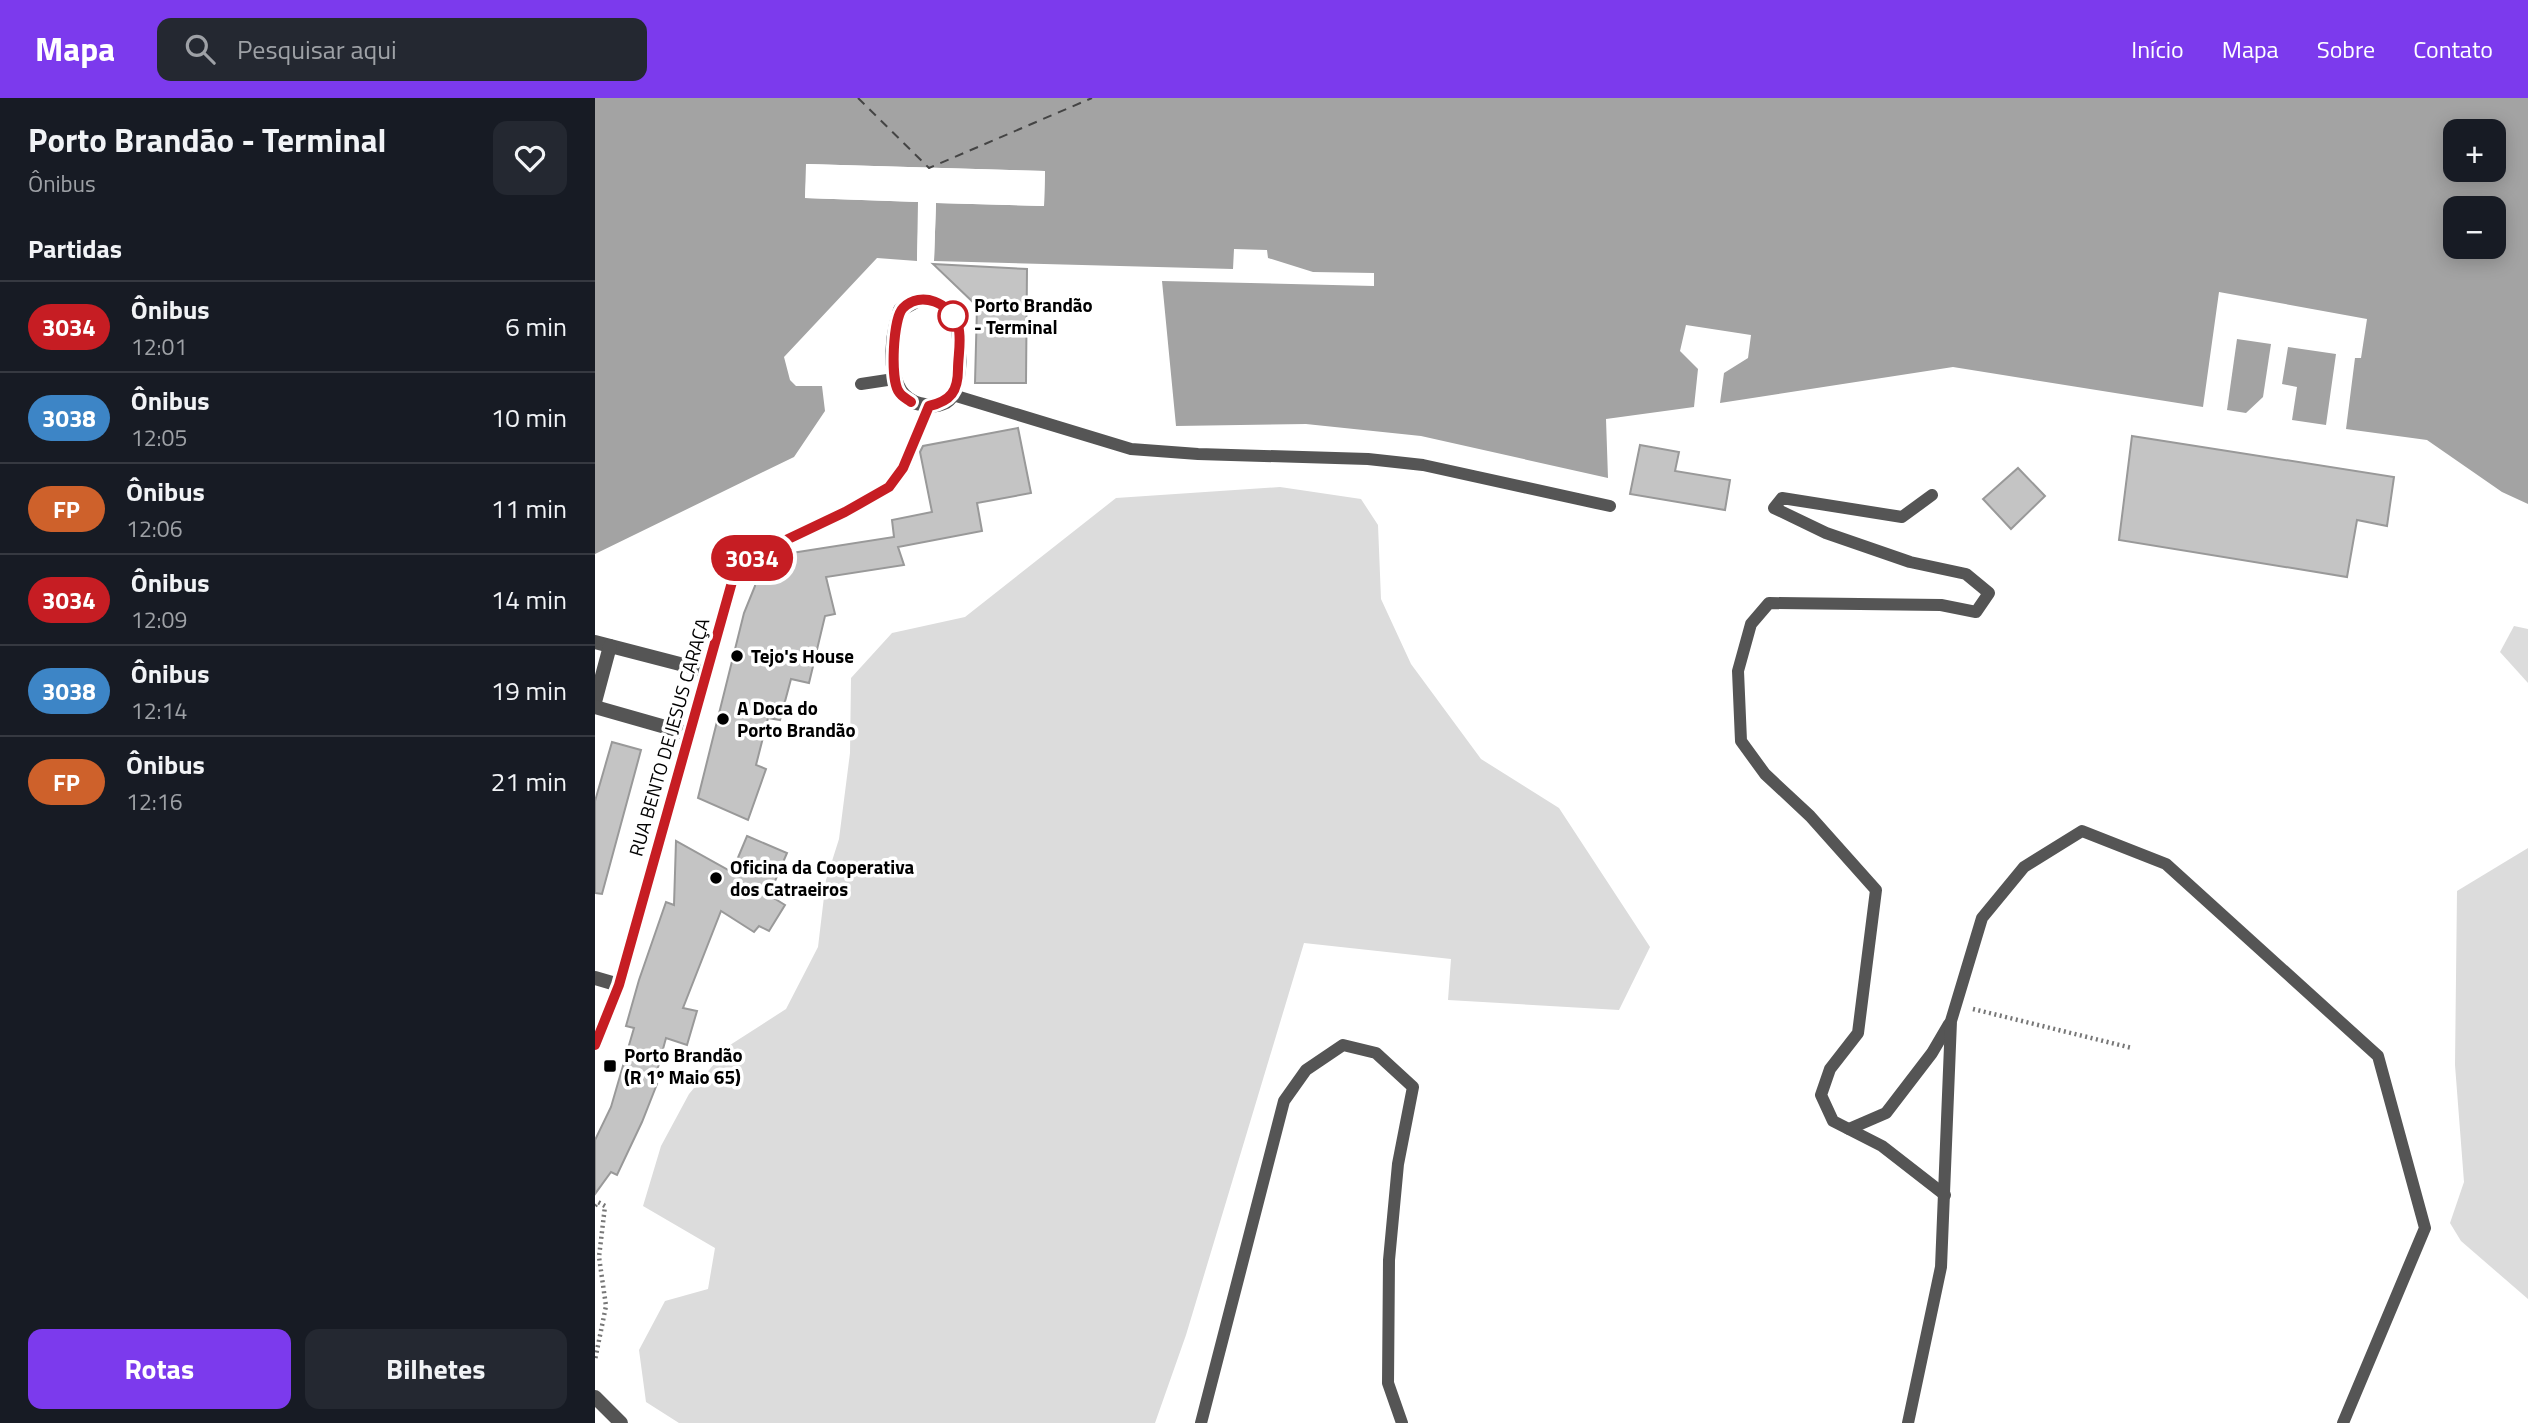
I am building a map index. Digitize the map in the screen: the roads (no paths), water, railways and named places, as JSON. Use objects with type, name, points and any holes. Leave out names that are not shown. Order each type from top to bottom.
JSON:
[{"type":"street","points":[[931,300],[945,307],[959,328],[958,379],[953,396],[945,402],[929,406],[911,402],[898,391],[894,379],[895,325],[900,310],[910,303],[931,300]]},
{"type":"street","name":"RUA BENTO DE JESUS CARAÇA","points":[[595,1045],[619,985],[732,582],[743,563],[889,487],[903,468],[929,406]]},
{"type":"street","points":[[595,642],[707,671]]},
{"type":"street","points":[[610,646],[595,704],[689,734]]},
{"type":"street","points":[[595,978],[619,985]]},
{"type":"street","points":[[595,1397],[621,1423]]},
{"type":"lane","points":[[861,384],[894,379]]},
{"type":"lane","points":[[953,396],[1131,449],[1198,454],[1367,459],[1412,464],[1610,506]]},
{"type":"lane","points":[[1932,495],[1902,517],[1782,498],[1774,508],[1826,533],[1910,562],[1966,574],[1989,593],[1976,612],[1941,605],[1769,603],[1751,624],[1738,671],[1741,741],[1765,774],[1810,816],[1876,890],[1859,1034],[1830,1069],[1822,1095],[1833,1121],[1882,1146],[1945,1195]]},
{"type":"lane","points":[[1849,1129],[1886,1113],[1932,1053],[1951,1021],[1982,918],[2024,867],[2082,831],[2166,864],[2378,1056],[2425,1227],[2343,1423]]},
{"type":"lane","points":[[1908,1423],[1941,1267],[1951,1021]]},
{"type":"lane","points":[[1201,1423],[1284,1101],[1306,1070],[1343,1045],[1376,1053],[1413,1087],[1398,1164],[1388,1259],[1388,1383],[1402,1423]]},
{"type":"place","name":"Porto Brandão - Terminal","points":[[953,316]]},
{"type":"place","name":"Tejo's House","points":[[737,656]]},
{"type":"place","name":"A Doca do Porto Brandão","points":[[723,719]]},
{"type":"place","name":"Oficina da Cooperativa dos Catraeiros","points":[[716,878]]},
{"type":"place","name":"Porto Brandão (R 1º Maio 65)","points":[[610,1066]]}]
